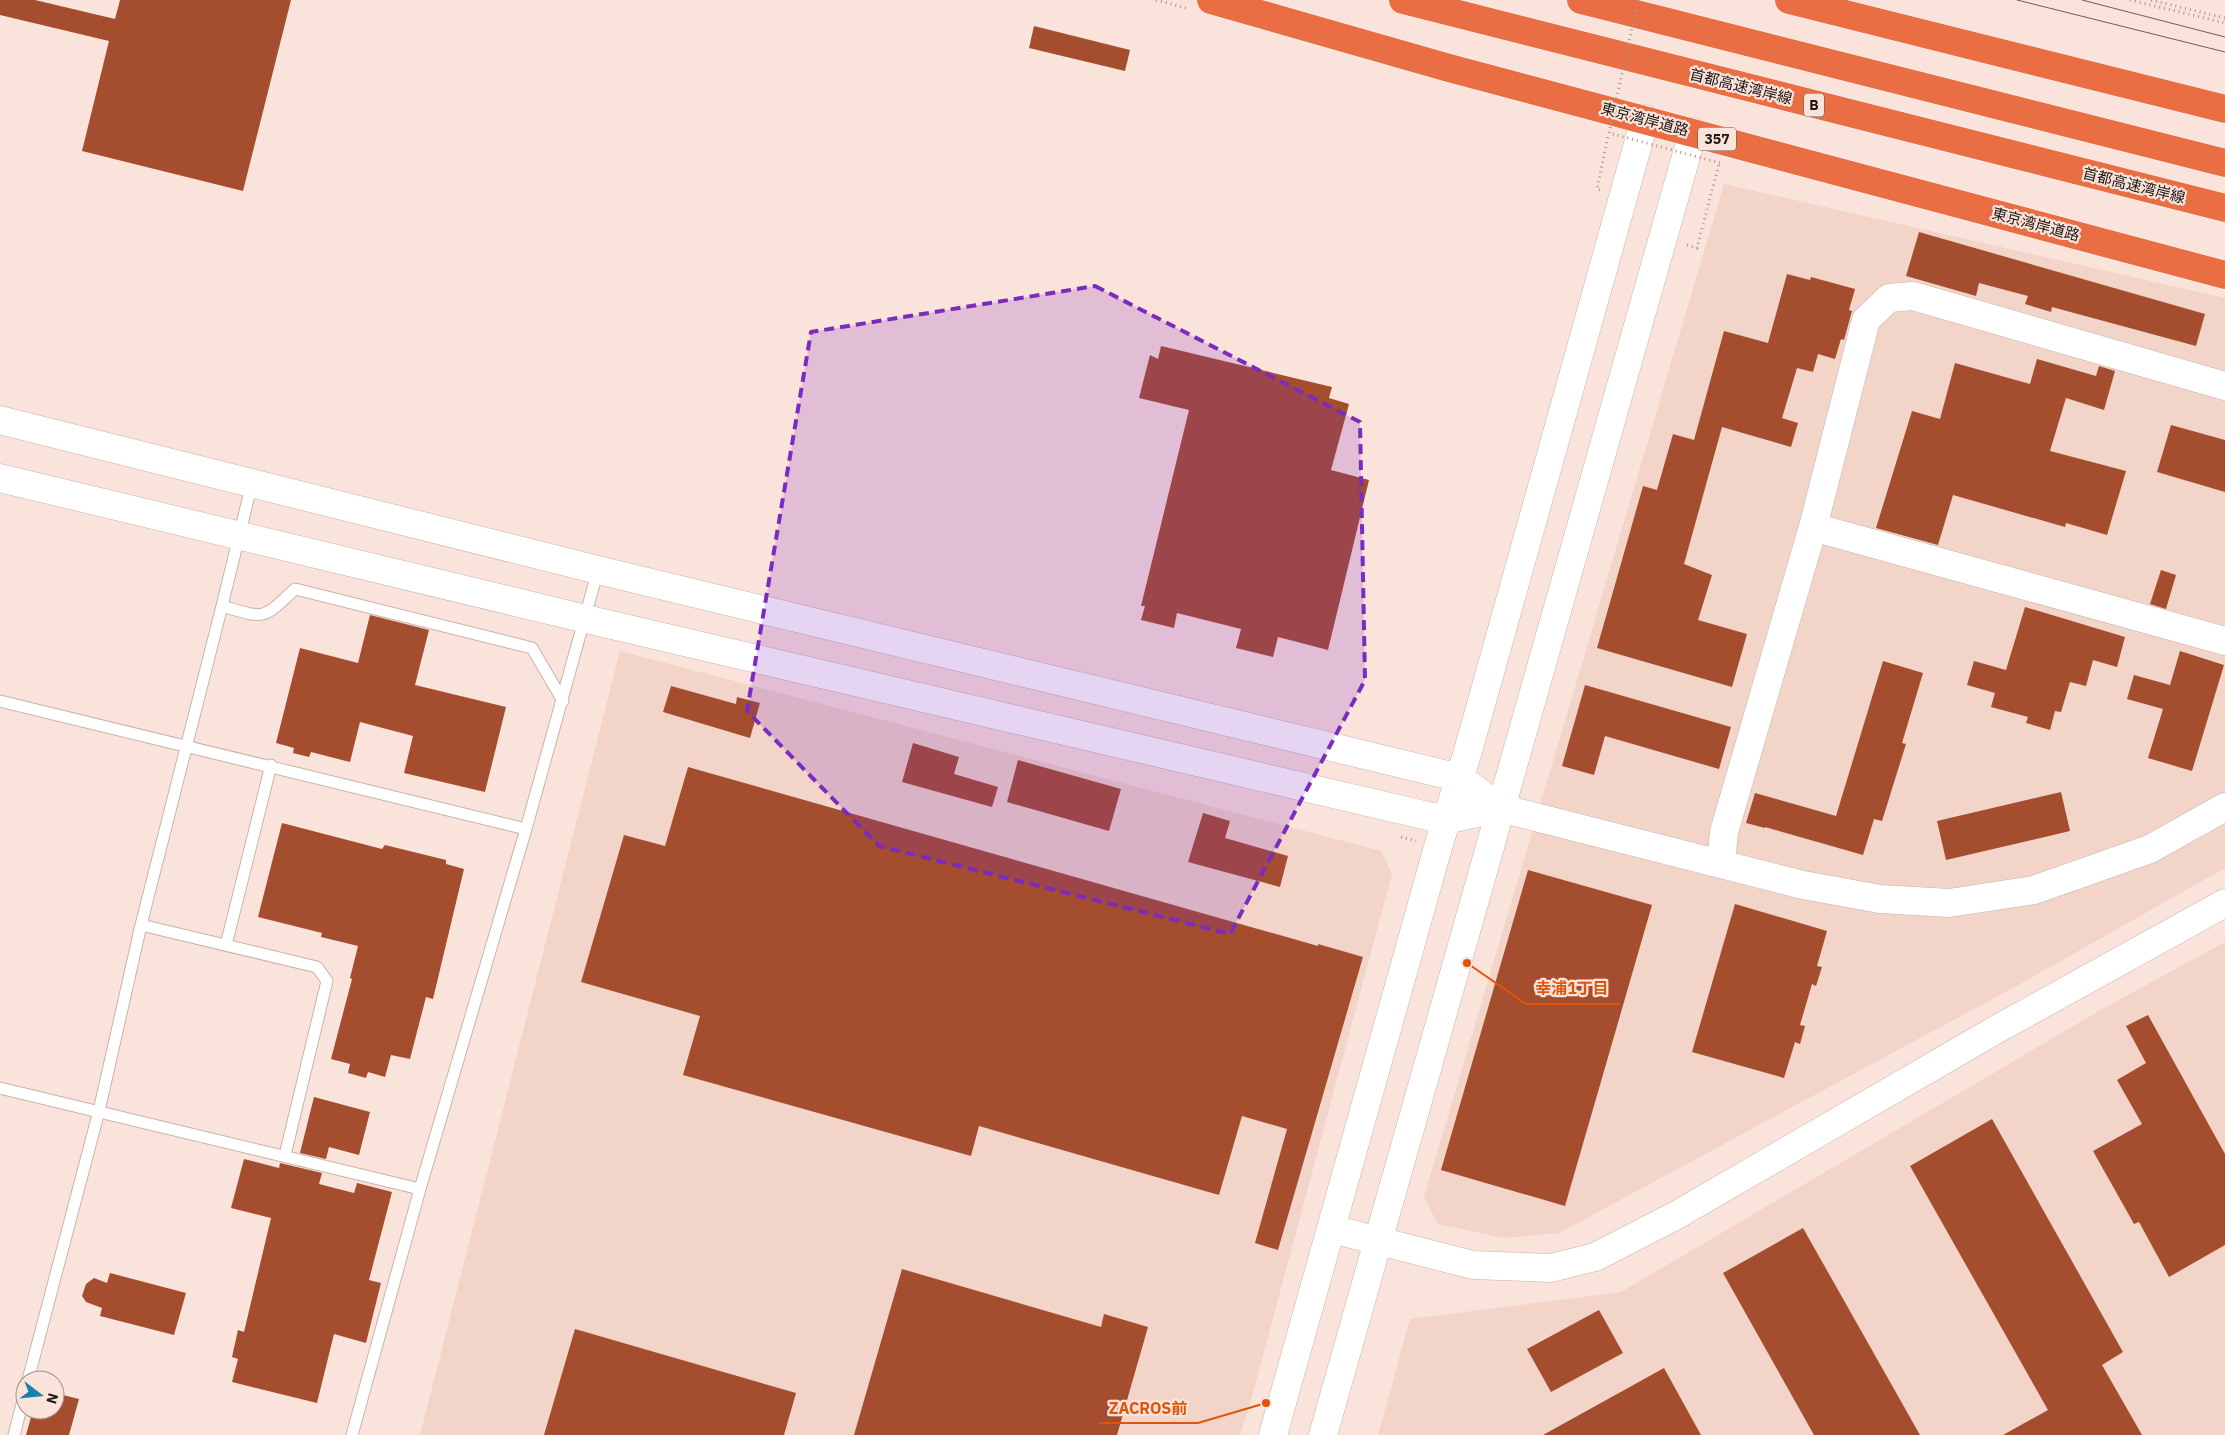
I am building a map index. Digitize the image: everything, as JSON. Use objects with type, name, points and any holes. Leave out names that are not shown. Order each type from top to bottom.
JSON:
[{"type":"highway","name":"東京湾岸道路","points":[[1211,0],[1449,68],[2225,275]]},
{"type":"highway","name":"首都高速湾岸線","points":[[1403,0],[2225,208]]},
{"type":"highway","points":[[1581,0],[2225,163]]},
{"type":"highway","points":[[1788,0],[2225,109]]},
{"type":"street","points":[[1273,1435],[1445,820],[1460,778],[1645,119]]},
{"type":"street","points":[[1323,1435],[1693,132]]},
{"type":"street","points":[[1721,863],[1724,832],[1813,527],[1866,320],[1890,298],[1913,296],[2225,386]]},
{"type":"street","points":[[0,420],[598,570],[1460,778],[1500,808],[1803,885],[1880,899],[1949,903],[2034,890],[2150,849],[2225,807]]},
{"type":"street","points":[[0,478],[239,537],[1445,820],[1500,808]]},
{"type":"street","points":[[1813,527],[2225,641]]},
{"type":"street","points":[[1332,1229],[1473,1265],[1551,1268],[1595,1257],[1675,1216],[1992,1032],[2225,903]]},
{"type":"lane","points":[[31,1370],[98,1111],[141,925],[252,483]]},
{"type":"lane","points":[[352,1435],[420,1189],[563,701],[598,570]]},
{"type":"lane","points":[[222,606],[255,616],[270,612],[295,589],[532,648],[563,701]]},
{"type":"lane","points":[[0,701],[186,744],[526,829]]},
{"type":"lane","points":[[226,945],[271,765]]},
{"type":"lane","points":[[141,925],[318,967],[327,981],[285,1155]]},
{"type":"lane","points":[[0,1088],[420,1189]]},
{"type":"lane","points":[[14,1435],[18,1420]]},
{"type":"path","points":[[1597,189],[1638,0]]},
{"type":"path","points":[[2130,0],[2225,23]]},
{"type":"path","points":[[2151,0],[2225,18]]},
{"type":"path","points":[[1600,130],[1729,166]]},
{"type":"path","points":[[1687,244],[1697,248],[1720,163]]},
{"type":"highlighted area","points":[[1095,286],[1360,422],[1365,680],[1230,934],[879,846],[747,711],[811,332]]},
{"type":"shaded area","points":[[1724,184],[2225,298],[2225,868],[2022,983],[1559,1233],[1503,1238],[1438,1224],[1424,1197]]},
{"type":"shaded area","points":[[620,651],[1381,851],[1392,874],[1250,1404],[1240,1435],[420,1435]]},
{"type":"shaded area","points":[[2225,942],[2225,1435],[1378,1435],[1410,1319],[1621,1292],[2104,1008]]},
{"type":"building","points":[[0,0],[35,0],[115,19],[120,0],[291,0],[243,191],[82,151],[109,41],[0,15]]},
{"type":"building","points":[[1034,26],[1130,50],[1125,71],[1029,48]]},
{"type":"building","points":[[1919,232],[2205,314],[2196,346],[2052,307],[2051,312],[2025,304],[2028,296],[1979,283],[1976,296],[1906,276]]},
{"type":"building","points":[[1787,274],[1810,280],[1811,277],[1855,289],[1849,310],[1852,311],[1844,340],[1841,339],[1835,359],[1818,354],[1813,372],[1797,368],[1782,418],[1798,423],[1791,447],[1722,427],[1684,564],[1712,575],[1698,620],[1747,634],[1732,687],[1597,648],[1643,486],[1657,490],[1673,434],[1694,440],[1724,331],[1768,343]]},
{"type":"building","points":[[1161,346],[1332,387],[1329,398],[1349,404],[1331,470],[1369,480],[1328,650],[1278,637],[1273,657],[1236,648],[1241,629],[1177,613],[1174,628],[1141,620],[1145,606],[1141,606],[1189,410],[1139,398],[1150,355],[1158,359]]},
{"type":"building","points":[[2037,359],[2096,376],[2099,366],[2115,371],[2104,410],[2066,398],[2050,451],[2126,471],[2107,535],[2066,523],[2065,527],[1953,495],[1938,545],[1876,528],[1912,411],[1940,419],[1955,363],[2030,384]]},
{"type":"building","points":[[2171,425],[2225,440],[2225,492],[2157,472]]},
{"type":"building","points":[[2161,570],[2176,575],[2166,609],[2150,604]]},
{"type":"building","points":[[2025,607],[2125,637],[2117,667],[2093,660],[2086,686],[2070,682],[2061,712],[2055,711],[2050,730],[2026,723],[2028,717],[1991,707],[1995,693],[1967,685],[1974,661],[2006,670]]},
{"type":"building","points":[[370,615],[429,630],[415,685],[506,707],[485,792],[404,773],[413,736],[360,722],[350,762],[311,752],[309,757],[293,753],[294,748],[276,743],[300,648],[358,663]]},
{"type":"building","points":[[2180,651],[2224,665],[2192,771],[2148,758],[2163,709],[2127,699],[2134,675],[2170,685]]},
{"type":"building","points":[[1883,661],[1923,673],[1902,743],[1906,744],[1882,821],[1874,819],[1863,855],[1746,823],[1755,793],[1836,816]]},
{"type":"building","points":[[1585,685],[1731,727],[1719,769],[1605,736],[1594,775],[1562,766]]},
{"type":"building","points":[[671,686],[736,704],[737,697],[760,703],[750,738],[663,712]]},
{"type":"building","points":[[913,743],[959,757],[954,774],[998,787],[992,807],[902,782]]},
{"type":"building","points":[[1018,760],[1121,789],[1109,831],[1007,802]]},
{"type":"building","points":[[688,767],[1318,946],[1318,944],[1363,957],[1278,1250],[1255,1243],[1287,1129],[1242,1116],[1219,1195],[979,1126],[971,1156],[683,1075],[700,1016],[581,982],[624,835],[665,846]]},
{"type":"building","points":[[2061,792],[2070,831],[1946,860],[1937,821]]},
{"type":"building","points":[[1203,813],[1230,821],[1225,838],[1288,856],[1280,887],[1188,862]]},
{"type":"building","points":[[282,823],[382,849],[385,845],[446,860],[446,864],[464,869],[433,999],[426,997],[410,1059],[391,1055],[385,1077],[368,1072],[366,1078],[348,1073],[350,1064],[331,1059],[352,979],[350,978],[358,946],[321,937],[322,933],[258,917]]},
{"type":"building","points":[[1528,870],[1652,905],[1565,1206],[1441,1170]]},
{"type":"building","points":[[1735,904],[1827,931],[1817,966],[1822,967],[1816,986],[1812,984],[1800,1025],[1805,1026],[1800,1044],[1795,1042],[1784,1078],[1692,1052]]},
{"type":"building","points":[[2148,1015],[2225,1154],[2225,1245],[2169,1277],[2139,1222],[2134,1224],[2093,1151],[2142,1124],[2117,1080],[2146,1063],[2126,1026]]},
{"type":"building","points":[[314,1097],[370,1112],[359,1155],[329,1147],[326,1159],[300,1153]]},
{"type":"building","points":[[1992,1119],[2123,1352],[2102,1365],[2142,1435],[2003,1435],[2048,1410],[1910,1166]]},
{"type":"building","points":[[244,1159],[279,1168],[280,1163],[322,1173],[319,1184],[354,1193],[357,1183],[392,1192],[369,1280],[381,1283],[366,1343],[334,1334],[317,1403],[232,1382],[238,1359],[232,1357],[238,1330],[244,1332],[271,1218],[231,1208]]},
{"type":"building","points":[[1803,1228],[1920,1435],[1814,1435],[1723,1273]]},
{"type":"building","points":[[902,1269],[1101,1327],[1104,1314],[1148,1327],[1117,1435],[854,1435]]},
{"type":"building","points":[[110,1273],[186,1293],[174,1335],[100,1316],[102,1308],[86,1302],[82,1296],[86,1284],[94,1278],[107,1283]]},
{"type":"building","points":[[1599,1310],[1623,1353],[1551,1392],[1527,1349]]},
{"type":"building","points":[[575,1329],[796,1393],[784,1435],[544,1435]]},
{"type":"building","points":[[1664,1368],[1701,1435],[1543,1435]]},
{"type":"building","points":[[65,1396],[79,1399],[69,1435],[26,1435],[30,1420],[65,1420]]},
{"type":"tram line","points":[[2017,0],[2225,52]]},
{"type":"tram line","points":[[2082,0],[2225,37]]},
{"type":"place","name":"幸浦1丁目","points":[[1467,963]]},
{"type":"place","name":"ZACROS前","points":[[1266,1403]]}]
